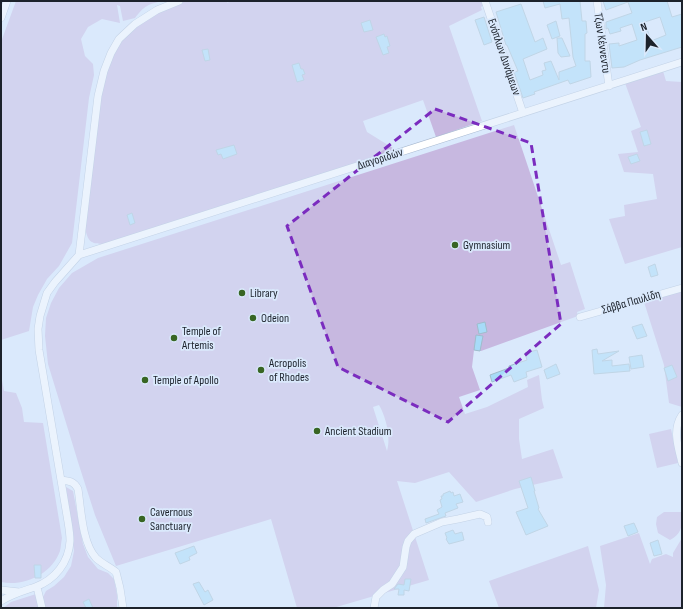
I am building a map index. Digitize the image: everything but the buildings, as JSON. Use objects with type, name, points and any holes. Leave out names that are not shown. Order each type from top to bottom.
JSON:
[{"type":"street","points":[[1,18],[7,1]]},
{"type":"street","points":[[1,601],[19,592],[37,587],[49,581],[57,573],[67,557],[70,540],[68,522],[40,357],[38,329],[47,293],[79,255],[100,84],[111,53],[119,39],[130,28],[146,16],[180,1]]},
{"type":"street","name":"Ενόπλων Δυνάμεων","points":[[485,1],[523,113]]},
{"type":"street","name":"Τζων Κέννεντυ","points":[[597,1],[609,86]]},
{"type":"street","name":"Διαγοριδών","points":[[79,255],[682,62]]},
{"type":"street","name":"Σάββα Παυλίδη","points":[[580,317],[682,288]]},
{"type":"street","points":[[682,415],[679,420],[676,433],[682,463]]},
{"type":"street","points":[[61,480],[76,484],[85,534],[90,549],[96,558],[116,572],[123,608]]},
{"type":"street","points":[[374,608],[376,597],[379,593],[392,584],[403,567],[408,541],[414,534],[442,522],[480,514],[487,517],[488,522]]},
{"type":"street","points":[[37,587],[42,608]]},
{"type":"street","points":[[1,590],[19,592]]},
{"type":"highlighted area","points":[[435,109],[531,143],[561,324],[448,422],[338,367],[287,226]]},
{"type":"shaded area","points":[[16,1],[163,1],[154,3],[144,8],[135,18],[123,21],[120,6],[117,5],[120,23],[102,19],[88,27],[81,39],[85,56],[93,64],[94,75],[89,98],[72,243],[59,266],[47,279],[38,295],[33,307],[29,331],[1,340],[1,42]]},
{"type":"shaded area","points":[[186,1],[226,1],[228,3],[229,1],[483,1],[484,5],[481,7],[482,10],[449,26],[482,121],[436,137],[423,100],[363,121],[367,132],[396,150],[104,244],[90,241],[85,228],[101,80],[110,58],[132,27],[167,7]]},
{"type":"shaded area","points":[[663,71],[666,81],[682,82],[682,247],[625,264],[609,219],[625,216],[624,205],[657,199],[653,174],[624,172],[618,154],[638,152],[631,131],[641,127],[625,83]]},
{"type":"shaded area","name":"Acropolis of Rhodes","points":[[514,125],[561,265],[570,262],[585,309],[577,312],[578,316],[481,351],[474,350],[472,367],[480,390],[459,397],[465,414],[487,407],[528,387],[527,380],[539,375],[544,408],[519,419],[519,439],[522,459],[553,449],[563,478],[515,489],[476,502],[449,472],[415,483],[397,481],[429,580],[333,608],[297,608],[271,519],[116,566],[95,515],[78,462],[48,364],[45,336],[46,318],[51,303],[59,288],[72,273],[98,258]],"holes":[[[379,405],[382,410],[388,433],[387,451],[373,407]]]},
{"type":"shaded area","points":[[682,291],[682,407],[669,403],[664,365],[644,302]]},
{"type":"shaded area","points":[[1,375],[4,391],[16,393],[22,408],[24,422],[43,423],[62,538],[60,551],[51,566],[36,577],[10,583],[1,582]]},
{"type":"shaded area","points":[[671,429],[678,463],[657,468],[649,434]]},
{"type":"shaded area","points":[[66,487],[73,491],[83,544],[88,557],[98,569],[108,573],[114,579],[117,595],[117,608],[45,608],[42,599],[46,591],[64,577],[71,566],[74,551]]},
{"type":"shaded area","points":[[664,512],[682,512],[682,525],[680,531],[670,540],[658,533],[656,524],[657,517]]},
{"type":"shaded area","points":[[639,533],[650,564],[652,559],[666,554],[673,557],[673,553],[682,538],[682,608],[604,608],[606,585],[600,546]]},
{"type":"shaded area","points":[[588,546],[599,590],[596,608],[499,608],[489,581]]},
{"type":"shaded area","points":[[36,594],[39,608],[3,608],[11,602]]},
{"type":"place","name":"Gymnasium","points":[[455,245]]},
{"type":"place","name":"Library","points":[[242,293]]},
{"type":"place","name":"Odeion","points":[[253,318]]},
{"type":"place","name":"Temple of Artemis","points":[[174,338]]},
{"type":"place","name":"Acropolis of Rhodes","points":[[261,370]]},
{"type":"place","name":"Temple of Apollo","points":[[145,380]]},
{"type":"place","name":"Ancient Stadium","points":[[317,431]]},
{"type":"place","name":"Cavernous Sanctuary","points":[[142,519]]}]
